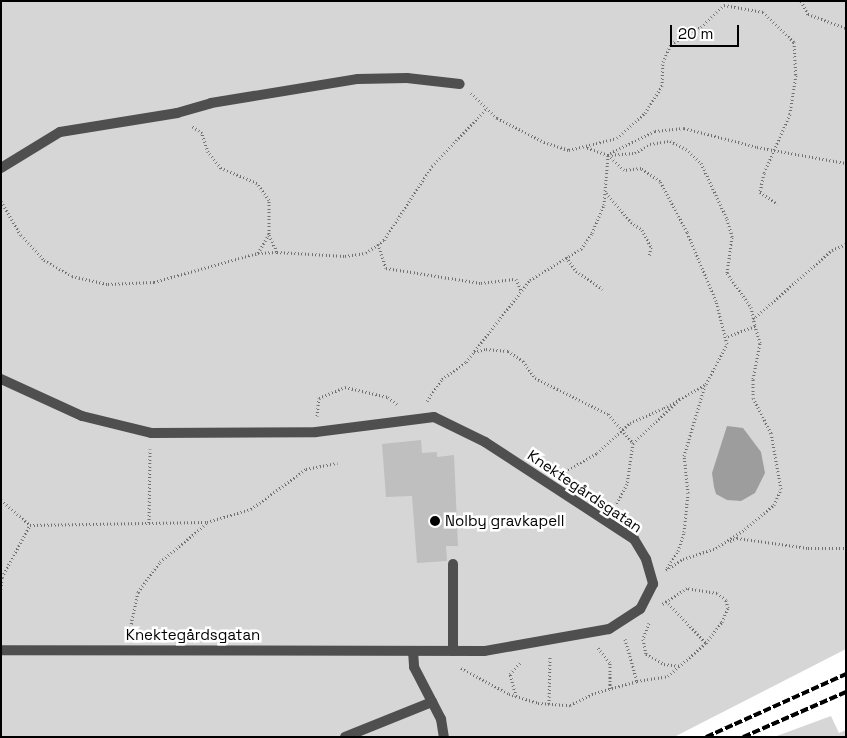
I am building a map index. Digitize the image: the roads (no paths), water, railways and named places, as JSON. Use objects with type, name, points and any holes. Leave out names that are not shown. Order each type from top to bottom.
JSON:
[{"type":"street","points":[[1,168],[60,132],[177,113],[211,103],[358,79],[407,78],[460,84]]},
{"type":"street","name":"Knektegårdsgatan","points":[[1,379],[82,416],[150,433],[316,432],[412,418],[434,417],[485,442],[634,539],[646,559],[653,584],[640,609],[620,624],[609,629],[484,651],[1,650]]},
{"type":"street","points":[[453,564],[453,651]]},
{"type":"street","points":[[413,651],[414,667],[441,719],[444,737]]},
{"type":"street","points":[[345,737],[432,702]]},
{"type":"railway","points":[[706,737],[846,674]]},
{"type":"railway","points":[[743,737],[846,692]]},
{"type":"place","name":"Nolby gravkapell","points":[[435,521]]}]
